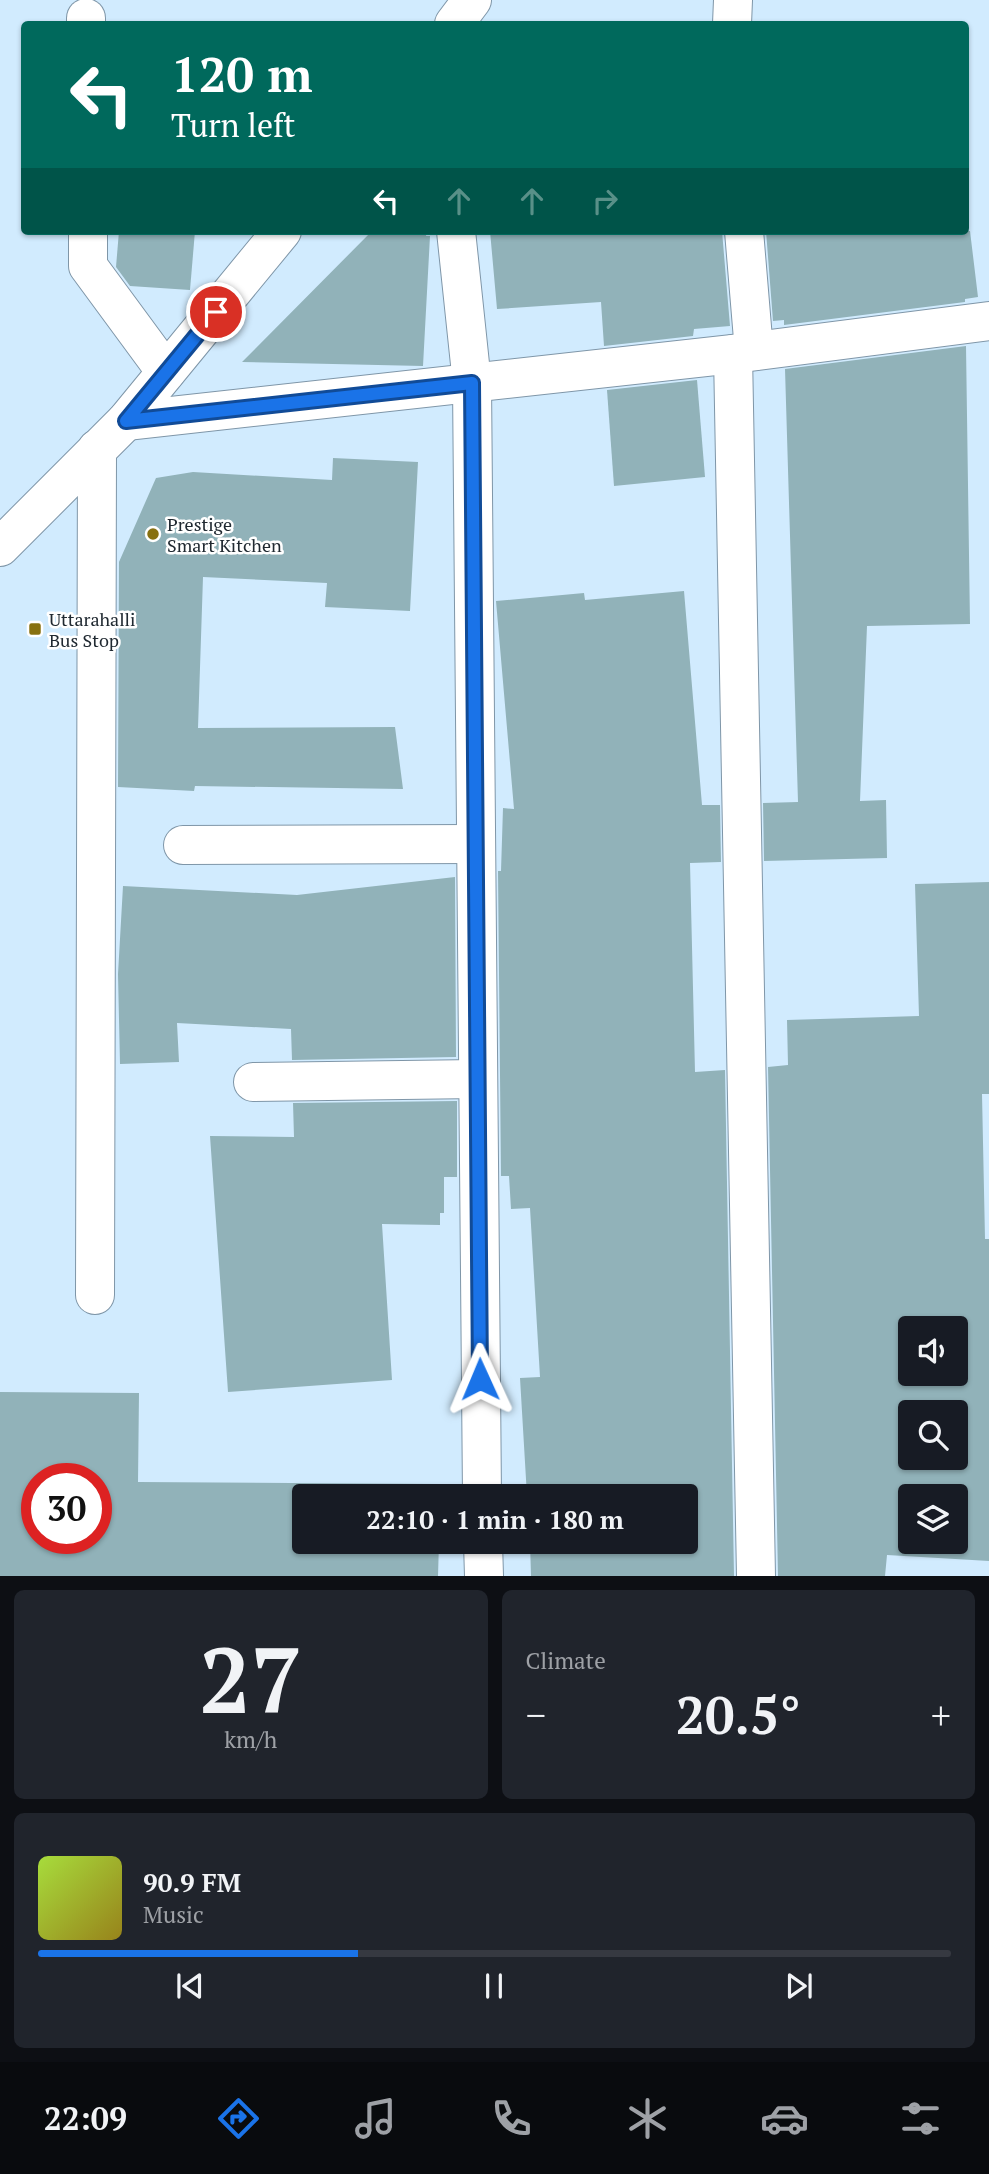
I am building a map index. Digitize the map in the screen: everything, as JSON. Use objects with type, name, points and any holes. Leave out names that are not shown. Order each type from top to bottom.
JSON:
[{"type":"street","points":[[456,21],[472,0]]},
{"type":"street","points":[[732,21],[733,0]]},
{"type":"street","points":[[88,235],[88,266],[166,372]]},
{"type":"street","points":[[0,547],[126,421],[279,235]]},
{"type":"street","points":[[456,235],[472,383],[482,1484]]},
{"type":"street","points":[[744,235],[756,1576]]},
{"type":"street","points":[[126,421],[743,352],[989,321]]},
{"type":"street","points":[[95,1295],[97,449]]},
{"type":"street","points":[[183,845],[475,845]]},
{"type":"street","points":[[253,1082],[477,1079]]},
{"type":"street","points":[[483,1554],[484,1576]]},
{"type":"building","points":[[970,231],[978,297],[965,299],[965,302],[784,325],[784,320],[773,321],[766,235],[969,235]]},
{"type":"building","points":[[119,235],[195,235],[190,290],[130,286],[116,267]]},
{"type":"building","points":[[368,235],[430,236],[423,366],[242,362]]},
{"type":"building","points":[[490,235],[722,235],[730,326],[694,329],[693,336],[604,346],[601,302],[497,309]]},
{"type":"building","points":[[966,346],[970,624],[867,626],[860,801],[886,800],[887,858],[764,861],[763,803],[798,802],[785,369]]},
{"type":"building","points":[[697,380],[705,477],[614,486],[607,390]]},
{"type":"building","points":[[333,458],[418,462],[410,611],[325,607],[327,583],[203,577],[198,728],[395,727],[403,789],[195,786],[194,791],[118,787],[119,562],[156,478],[193,472],[332,480]]},
{"type":"building","points":[[684,591],[702,805],[720,805],[721,862],[690,863],[695,1072],[725,1070],[734,1576],[531,1576],[530,1554],[698,1554],[698,1484],[526,1484],[520,1378],[540,1377],[530,1208],[511,1209],[509,1176],[501,1176],[498,871],[501,871],[503,808],[514,809],[496,601],[584,593],[585,600]]},
{"type":"building","points":[[455,877],[456,1057],[292,1060],[291,1029],[177,1023],[179,1062],[120,1064],[118,974],[123,886],[297,895]]},
{"type":"building","points":[[989,882],[989,1094],[982,1094],[985,1239],[989,1239],[989,1561],[887,1555],[885,1576],[778,1576],[768,1067],[788,1065],[787,1020],[919,1016],[915,884]]},
{"type":"building","points":[[457,1101],[457,1177],[444,1177],[444,1213],[440,1213],[440,1225],[382,1224],[392,1380],[228,1392],[210,1136],[294,1137],[293,1103]]},
{"type":"building","points":[[0,1392],[139,1393],[138,1482],[440,1484],[292,1484],[292,1554],[439,1554],[438,1576],[0,1576]]},
{"type":"place","name":"Prestige Smart Kitchen","points":[[153,534]]},
{"type":"place","name":"Uttarahalli Bus Stop","points":[[35,629]]},
{"type":"route","points":[[216,312],[126,421],[472,383],[480,1379]]}]
